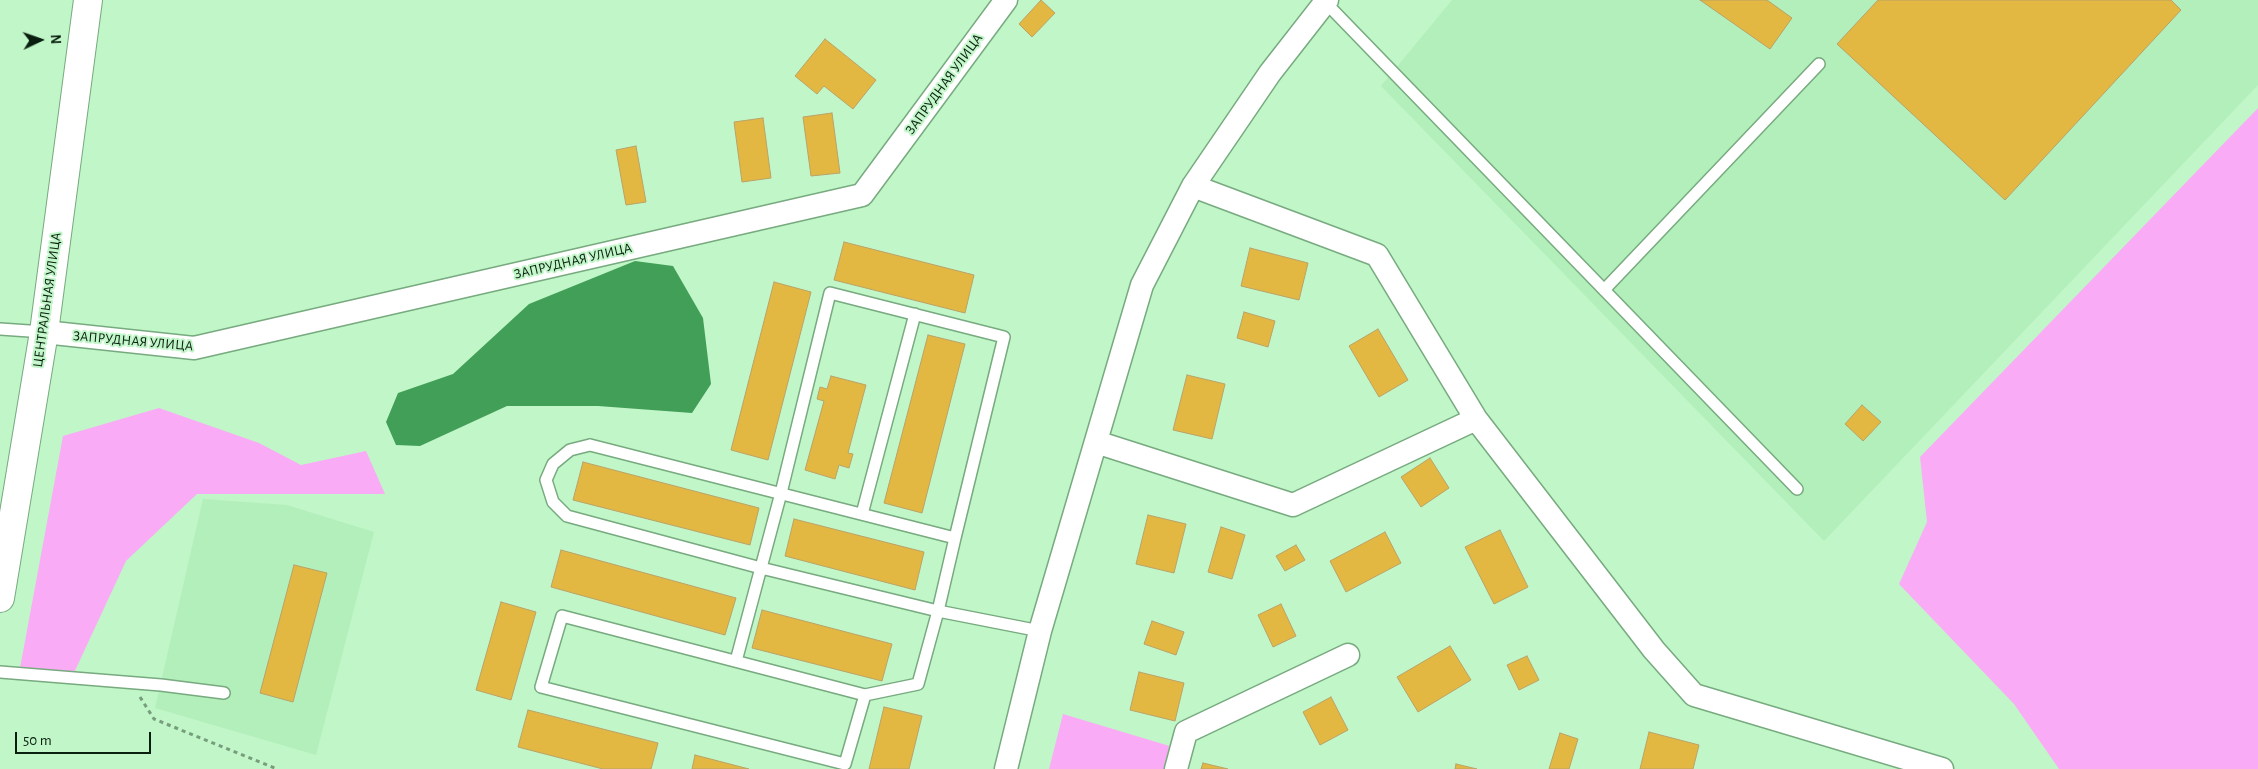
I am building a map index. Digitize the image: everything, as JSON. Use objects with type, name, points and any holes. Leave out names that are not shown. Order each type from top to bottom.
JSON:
[{"type":"street","name":"ЦЕНТРАЛЬНАЯ УЛИЦА","points":[[0,598],[44,332],[88,0]]},
{"type":"street","name":"ЗАПРУДНАЯ УЛИЦА","points":[[44,332],[194,348],[862,195],[1006,0]]},
{"type":"street","points":[[1006,769],[1040,631],[1142,285],[1193,186],[1270,73],[1326,1]]},
{"type":"street","points":[[1193,186],[1377,255],[1476,419],[1654,650],[1694,695],[1942,769]]},
{"type":"street","points":[[1096,442],[1293,505],[1476,419]]},
{"type":"street","points":[[1176,769],[1186,732],[1348,655]]},
{"type":"lane","points":[[1326,1],[1797,490]]},
{"type":"lane","points":[[1604,290],[1819,64]]},
{"type":"lane","points":[[736,661],[781,493],[830,293],[1004,337],[954,538],[938,611],[918,684],[865,695],[562,616],[541,687],[844,766],[865,695]]},
{"type":"lane","points":[[862,514],[915,314]]},
{"type":"lane","points":[[0,329],[44,332]]},
{"type":"lane","points":[[954,538],[590,445],[570,450],[553,464],[546,480],[552,502],[567,516],[761,568],[938,611],[1040,631]]},
{"type":"lane","points":[[0,672],[161,685],[224,694]]},
{"type":"path","points":[[132,684],[154,719],[277,769]]},
{"type":"shaded area","points":[[1452,0],[2258,0],[2258,85],[1824,541],[1381,86]]},
{"type":"shaded area","points":[[2258,108],[2258,769],[2059,769],[2014,704],[1899,584],[1927,522],[1920,457]]},
{"type":"shaded area","points":[[635,261],[673,266],[703,318],[711,384],[692,413],[598,406],[507,406],[420,446],[396,445],[386,422],[398,393],[453,374],[529,304]]},
{"type":"shaded area","points":[[159,408],[259,443],[301,465],[366,451],[385,494],[197,494],[126,561],[73,675],[20,668],[63,436]]},
{"type":"shaded area","points":[[203,499],[287,505],[374,532],[316,755],[155,708]]},
{"type":"shaded area","points":[[1063,714],[1173,747],[1167,769],[1049,769]]},
{"type":"building","points":[[1041,0],[1055,13],[1032,37],[1019,24]]},
{"type":"building","points":[[1700,0],[1767,0],[1792,18],[1770,49]]},
{"type":"building","points":[[1878,0],[2171,0],[2181,10],[2005,200],[1837,44]]},
{"type":"building","points":[[825,39],[876,80],[853,109],[824,86],[817,94],[795,76]]},
{"type":"building","points":[[832,113],[840,173],[811,176],[803,117]]},
{"type":"building","points":[[763,118],[771,178],[742,182],[734,122]]},
{"type":"building","points":[[636,146],[646,202],[626,205],[616,150]]},
{"type":"building","points":[[844,242],[974,275],[965,313],[834,280]]},
{"type":"building","points":[[1250,248],[1308,263],[1299,300],[1241,286]]},
{"type":"building","points":[[774,282],[811,292],[768,460],[731,450]]},
{"type":"building","points":[[1244,312],[1275,321],[1268,347],[1237,338]]},
{"type":"building","points":[[1378,329],[1408,380],[1379,397],[1349,346]]},
{"type":"building","points":[[928,335],[965,344],[922,513],[884,503]]},
{"type":"building","points":[[1187,375],[1225,384],[1212,439],[1173,430]]},
{"type":"building","points":[[831,376],[866,385],[848,453],[853,454],[849,468],[839,465],[835,479],[805,470],[824,401],[817,399],[820,387],[827,389]]},
{"type":"building","points":[[1862,405],[1881,422],[1863,441],[1845,424]]},
{"type":"building","points":[[1430,458],[1449,488],[1421,507],[1401,477]]},
{"type":"building","points":[[583,462],[759,508],[750,545],[573,500]]},
{"type":"building","points":[[1148,515],[1186,524],[1174,573],[1136,564]]},
{"type":"building","points":[[794,519],[924,552],[915,590],[785,556]]},
{"type":"building","points":[[1221,527],[1245,535],[1232,579],[1208,572]]},
{"type":"building","points":[[1500,530],[1528,587],[1494,604],[1465,547]]},
{"type":"building","points":[[1385,532],[1401,563],[1346,592],[1330,561]]},
{"type":"building","points":[[1296,545],[1305,560],[1285,571],[1276,556]]},
{"type":"building","points":[[561,550],[736,598],[725,635],[551,587]]},
{"type":"building","points":[[294,565],[327,573],[293,702],[260,693]]},
{"type":"building","points":[[501,602],[536,612],[511,700],[476,690]]},
{"type":"building","points":[[1281,604],[1296,636],[1273,647],[1258,615]]},
{"type":"building","points":[[762,610],[892,644],[882,681],[752,648]]},
{"type":"building","points":[[1152,621],[1184,632],[1176,655],[1144,644]]},
{"type":"building","points":[[1450,646],[1471,680],[1418,712],[1397,677]]},
{"type":"building","points":[[1527,656],[1539,680],[1519,690],[1507,665]]},
{"type":"building","points":[[1139,672],[1184,683],[1175,721],[1130,710]]},
{"type":"building","points":[[1331,697],[1348,730],[1320,745],[1303,712]]},
{"type":"building","points":[[884,707],[922,716],[909,769],[869,769]]},
{"type":"building","points":[[528,710],[658,743],[651,769],[603,769],[518,747]]},
{"type":"building","points":[[1649,732],[1699,745],[1693,769],[1640,769]]},
{"type":"building","points":[[1560,733],[1578,739],[1569,769],[1549,769]]},
{"type":"building","points":[[695,755],[749,769],[692,769]]},
{"type":"building","points":[[1203,763],[1228,769],[1201,769]]},
{"type":"building","points":[[1456,764],[1477,769],[1455,769]]}]
